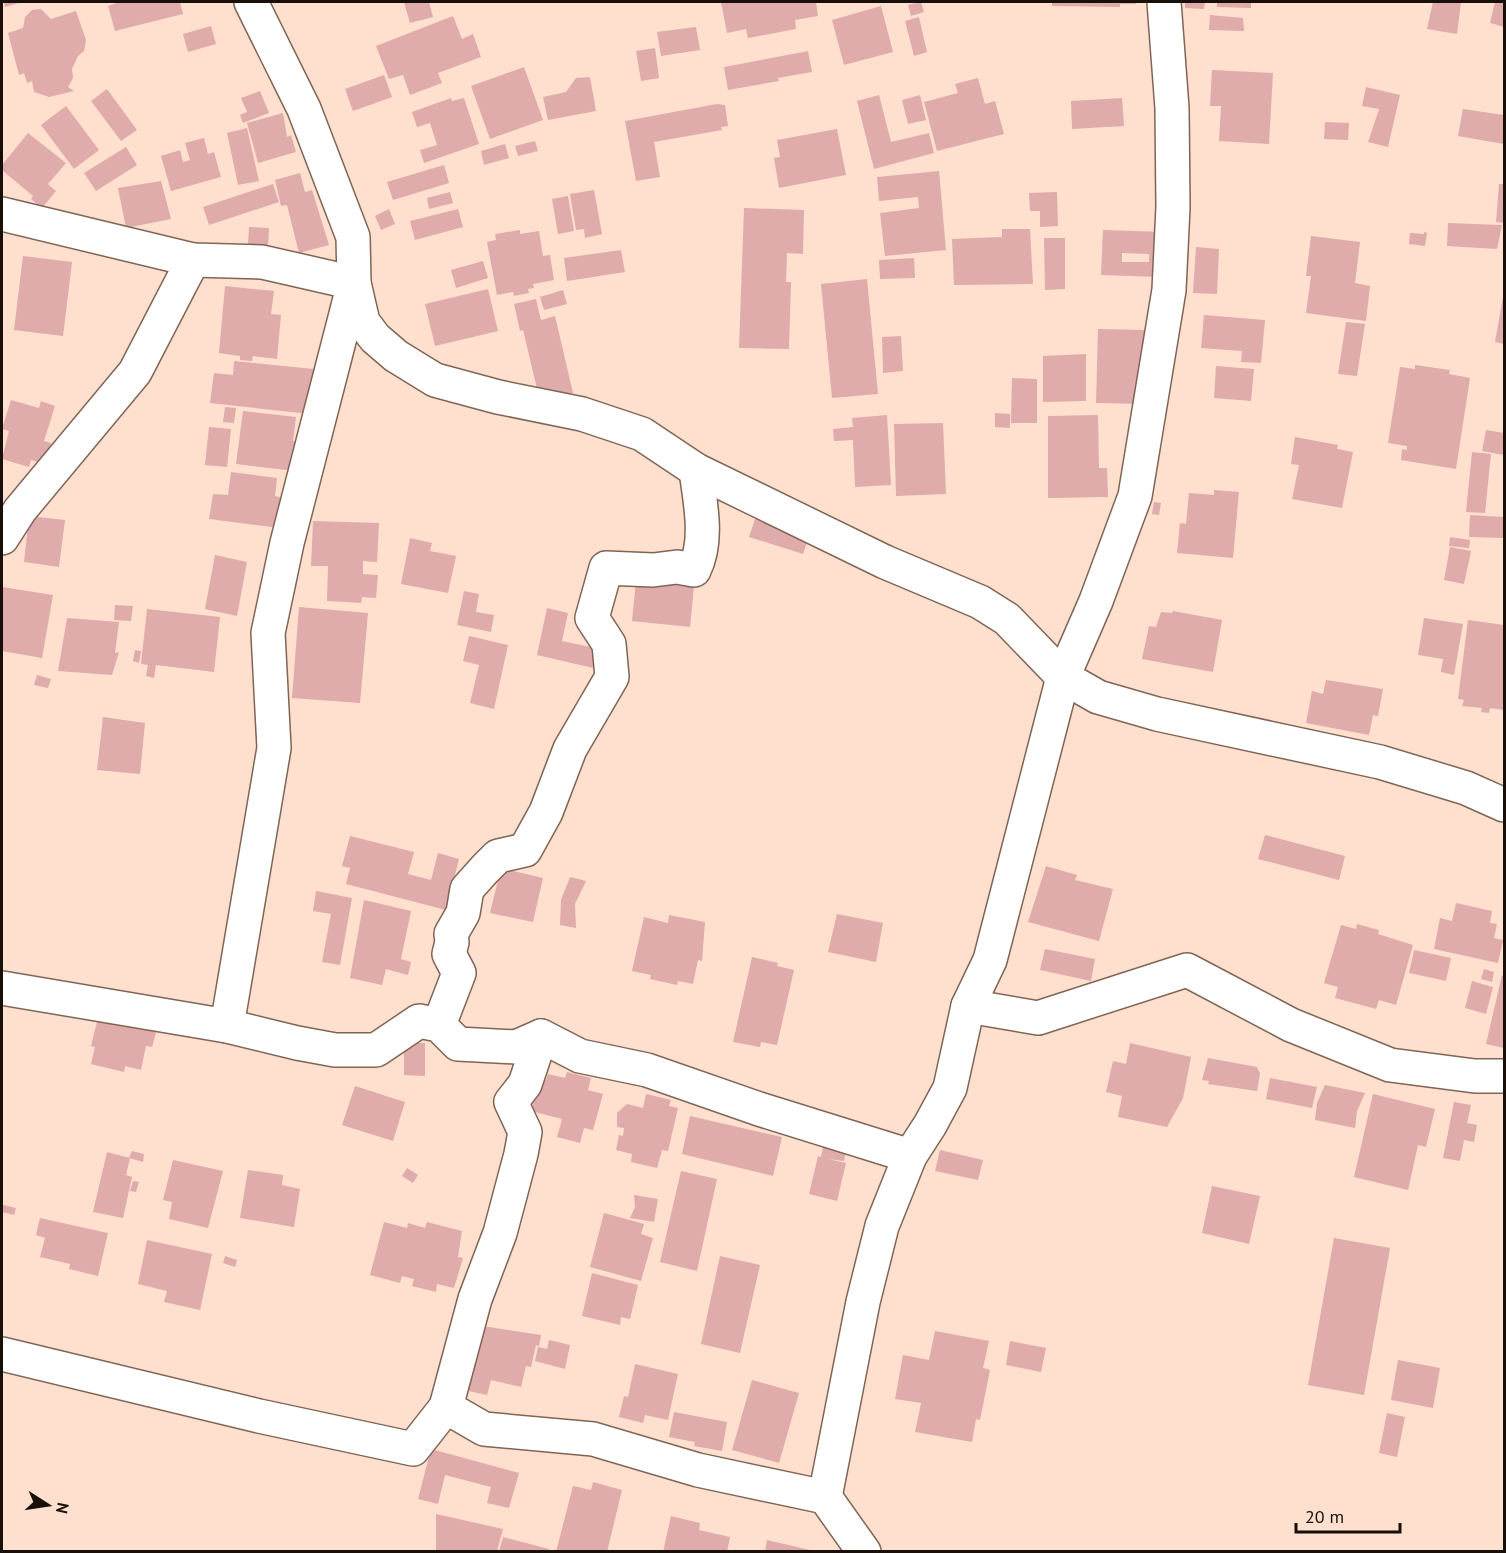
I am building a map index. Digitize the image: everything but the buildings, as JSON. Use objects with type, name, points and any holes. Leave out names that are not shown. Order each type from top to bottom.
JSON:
[{"type":"street","points":[[250,2],[304,109],[353,237],[354,283],[363,322],[375,338],[396,356],[435,380],[611,422],[642,434],[696,470],[885,562],[980,602],[1007,619],[1062,677],[1080,689],[1120,705],[1380,762],[1466,788],[1504,805]]},
{"type":"street","points":[[825,1497],[863,1302],[882,1226],[910,1156],[950,1088],[968,1006],[990,960],[1062,677],[1096,601],[1135,496],[1167,302],[1173,207],[1173,130],[1164,2]]},
{"type":"street","points":[[2,213],[193,260],[262,262],[354,283]]},
{"type":"street","points":[[2,538],[20,510],[135,372],[193,260]]},
{"type":"street","points":[[227,1026],[273,748],[268,633],[287,543],[354,283]]},
{"type":"street","points":[[440,1025],[459,974],[449,954],[451,934],[463,913],[467,889],[498,856],[525,850],[546,812],[570,749],[612,677],[609,644],[592,618],[606,568],[653,570],[677,567],[694,570],[701,548],[701,514],[696,470]]},
{"type":"street","points":[[968,1006],[1038,1018],[1187,970],[1291,1025],[1390,1065],[1475,1076],[1504,1076]]},
{"type":"street","points":[[2,988],[227,1026],[315,1047],[354,1051],[376,1050],[419,1021],[440,1025],[458,1044],[516,1047],[541,1036]]},
{"type":"street","points":[[541,1036],[580,1056],[647,1070],[759,1109],[910,1156]]},
{"type":"street","points":[[2,1354],[259,1416],[413,1449],[446,1407],[475,1299],[500,1233],[525,1132],[511,1102],[525,1084],[541,1036]]},
{"type":"street","points":[[446,1407],[484,1429],[592,1439],[698,1470],[825,1497],[864,1551]]}]
